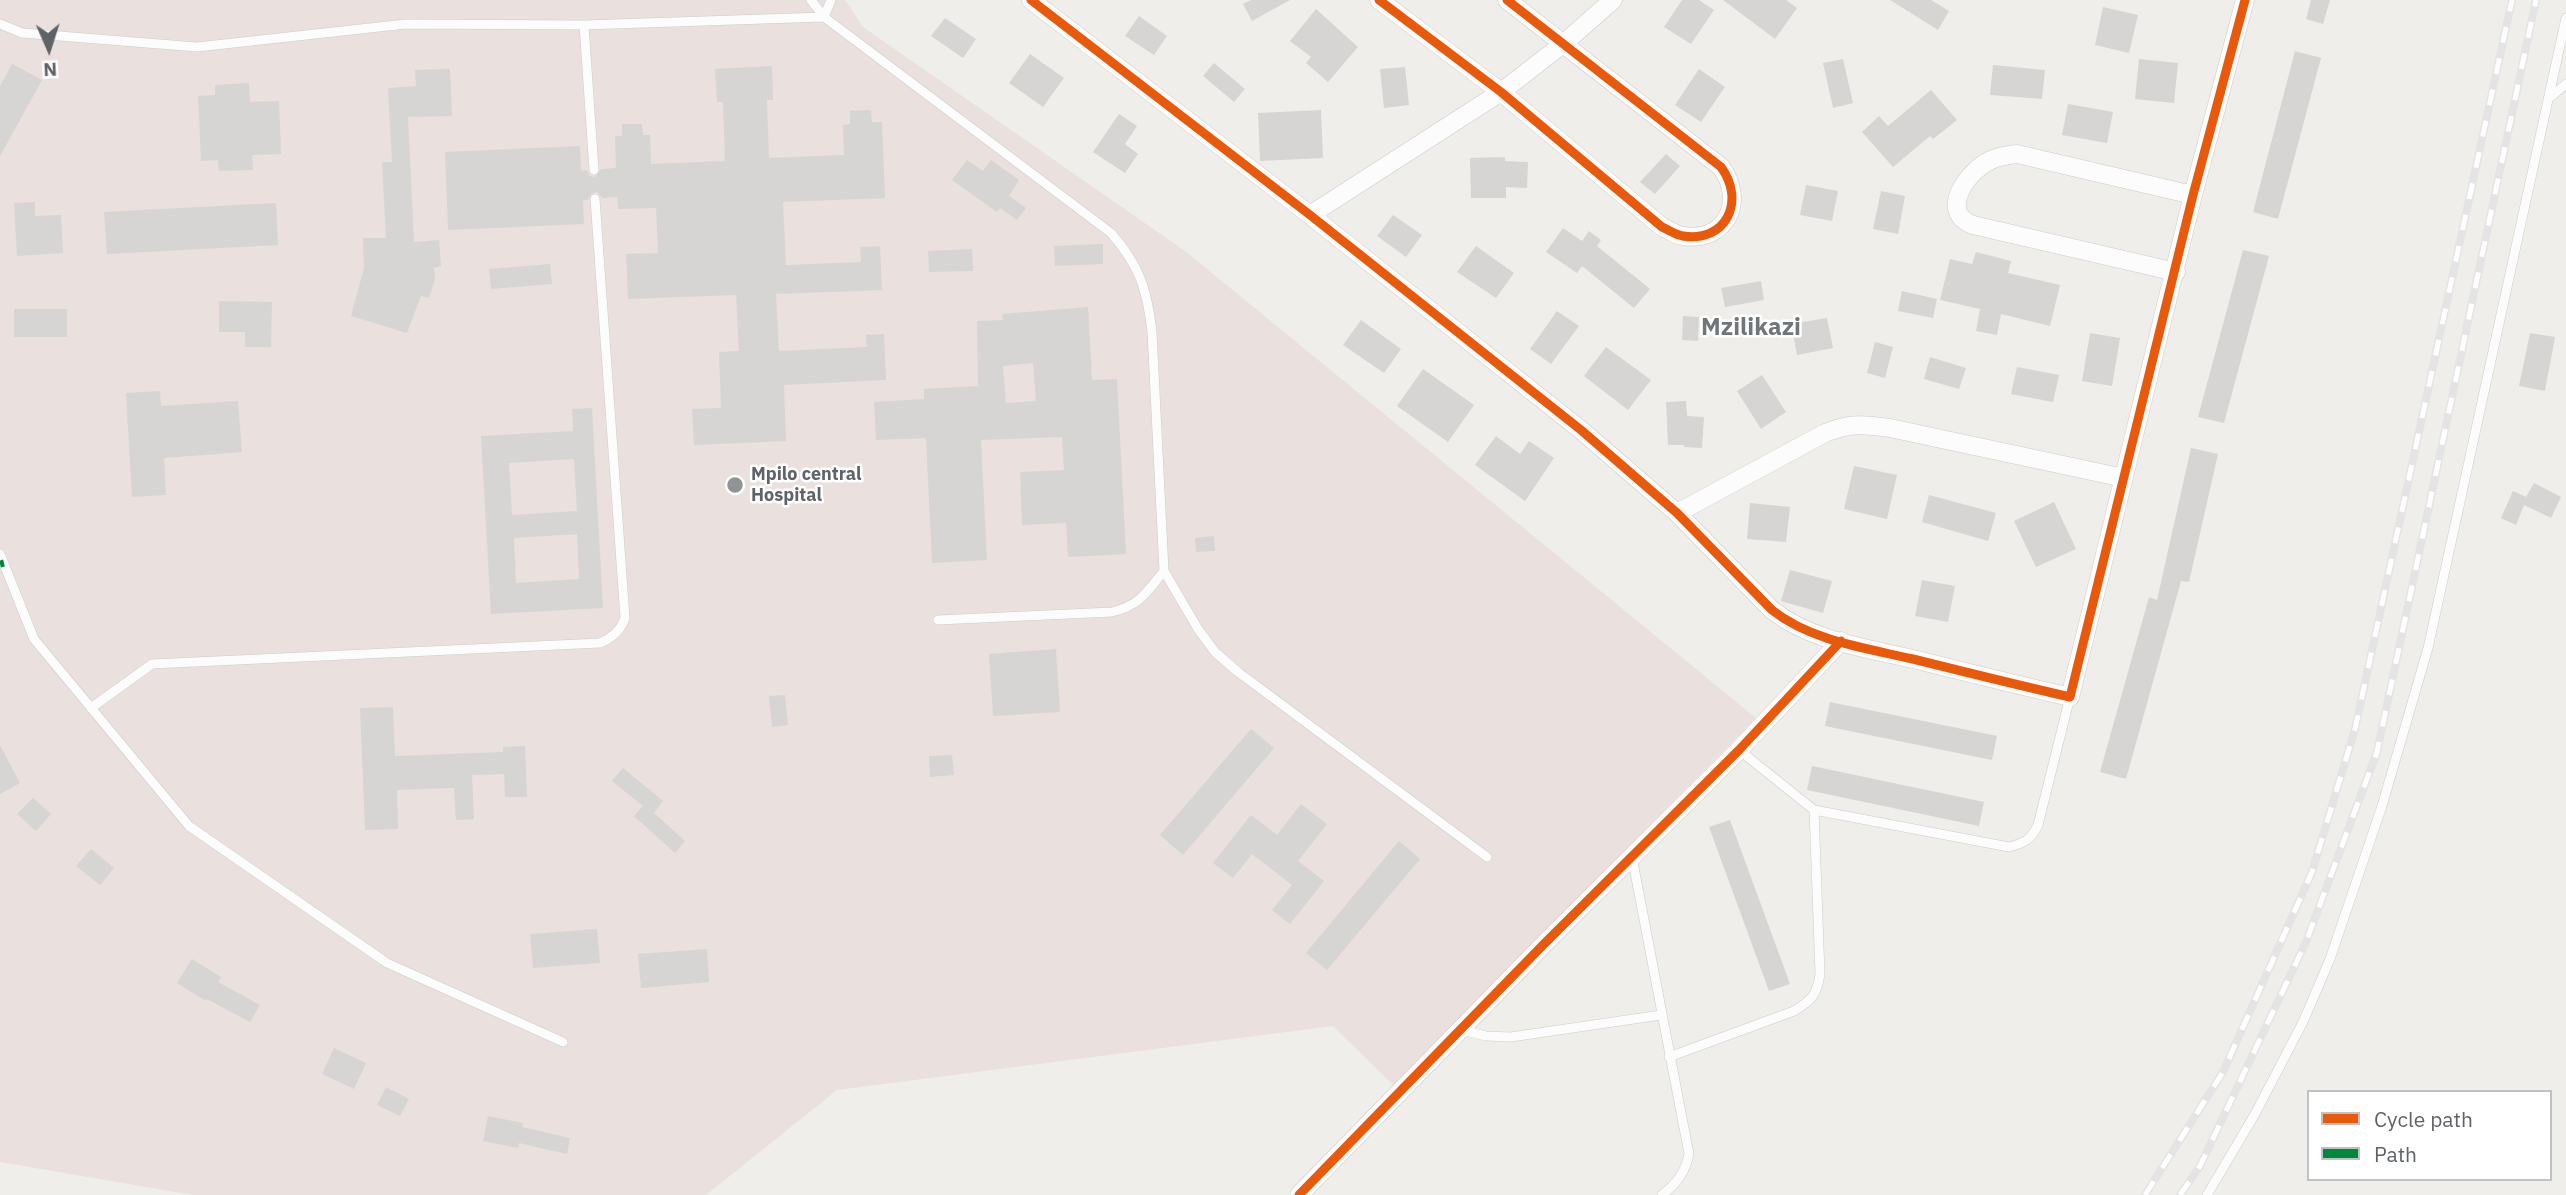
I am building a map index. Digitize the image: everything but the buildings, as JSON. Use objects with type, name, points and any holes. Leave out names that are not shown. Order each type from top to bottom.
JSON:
[{"type":"street","points":[[1031,0],[1310,215],[1581,430],[1677,513],[1778,615],[1798,628],[1840,641],[2070,697],[2243,0]]},
{"type":"street","points":[[1379,0],[1501,92],[1662,227],[1680,236],[1696,237],[1710,232],[1723,222],[1732,210],[1734,193],[1729,177],[1721,167],[1507,0]]},
{"type":"street","points":[[1310,215],[1501,92],[1563,44],[1613,0]]},
{"type":"street","points":[[2176,272],[1973,225],[1964,222],[1959,216],[1956,209],[1957,200],[1963,185],[1980,167],[1990,160],[2017,154],[2193,195]]},
{"type":"street","points":[[1677,513],[1825,433],[1846,425],[1866,424],[1890,428],[2124,478]]},
{"type":"street","points":[[1299,1195],[1739,750],[1840,641]]},
{"type":"lane","points":[[811,0],[824,17],[1111,233],[1129,253],[1148,298],[1152,332],[1164,571],[1198,629],[1215,652],[1238,673],[1487,857]]},
{"type":"lane","points":[[824,17],[831,0]]},
{"type":"lane","points":[[0,24],[22,33],[197,47],[406,24],[584,25],[824,17]]},
{"type":"lane","points":[[2207,1195],[2255,1114],[2303,1022],[2330,959],[2382,806],[2428,648],[2566,18]]},
{"type":"lane","points":[[584,25],[594,170]]},
{"type":"lane","points":[[2548,99],[2566,83]]},
{"type":"lane","points":[[91,708],[152,664],[600,643],[622,627],[625,618],[595,199]]},
{"type":"lane","points":[[0,554],[34,639],[189,826],[387,963],[563,1042]]},
{"type":"lane","points":[[938,620],[1112,612],[1128,608],[1140,600],[1164,571]]},
{"type":"lane","points":[[1739,750],[1814,810],[2009,847],[2024,844],[2032,837],[2038,825],[2070,697]]},
{"type":"lane","points":[[1669,1057],[1794,1011],[1808,1003],[1818,990],[1820,974],[1814,810]]},
{"type":"lane","points":[[1632,858],[1689,1154],[1681,1178],[1662,1195]]},
{"type":"lane","points":[[1461,1030],[1486,1036],[1511,1037],[1661,1015]]},
{"type":"shaded area","name":"Mpilo central Hospital","points":[[0,0],[845,0],[863,27],[1185,251],[1756,718],[1393,1085],[1333,1026],[837,1090],[706,1195],[193,1195],[0,1162]]},
{"type":"railway","points":[[2145,1195],[2223,1072],[2312,872],[2355,729],[2512,0]]},
{"type":"railway","points":[[2180,1195],[2200,1166],[2306,942],[2377,752],[2536,0]]},
{"type":"marked path","points":[[0,564],[4,563]]},
{"type":"cycle path","points":[[1031,0],[1310,215],[1581,430],[1677,513],[1772,610],[1787,621],[1840,642],[2070,697],[2193,195],[2245,0]]},
{"type":"cycle path","points":[[1379,0],[1501,92],[1662,227],[1680,235],[1698,236],[1711,233],[1721,226],[1728,217],[1732,193],[1721,167],[1507,0]]},
{"type":"cycle path","points":[[1299,1195],[1545,943],[1739,750],[1841,641]]},
{"type":"place","name":"Mpilo central Hospital","points":[[735,485]]},
{"type":"district","name":"Mzilikazi","points":[[1751,328]]}]
